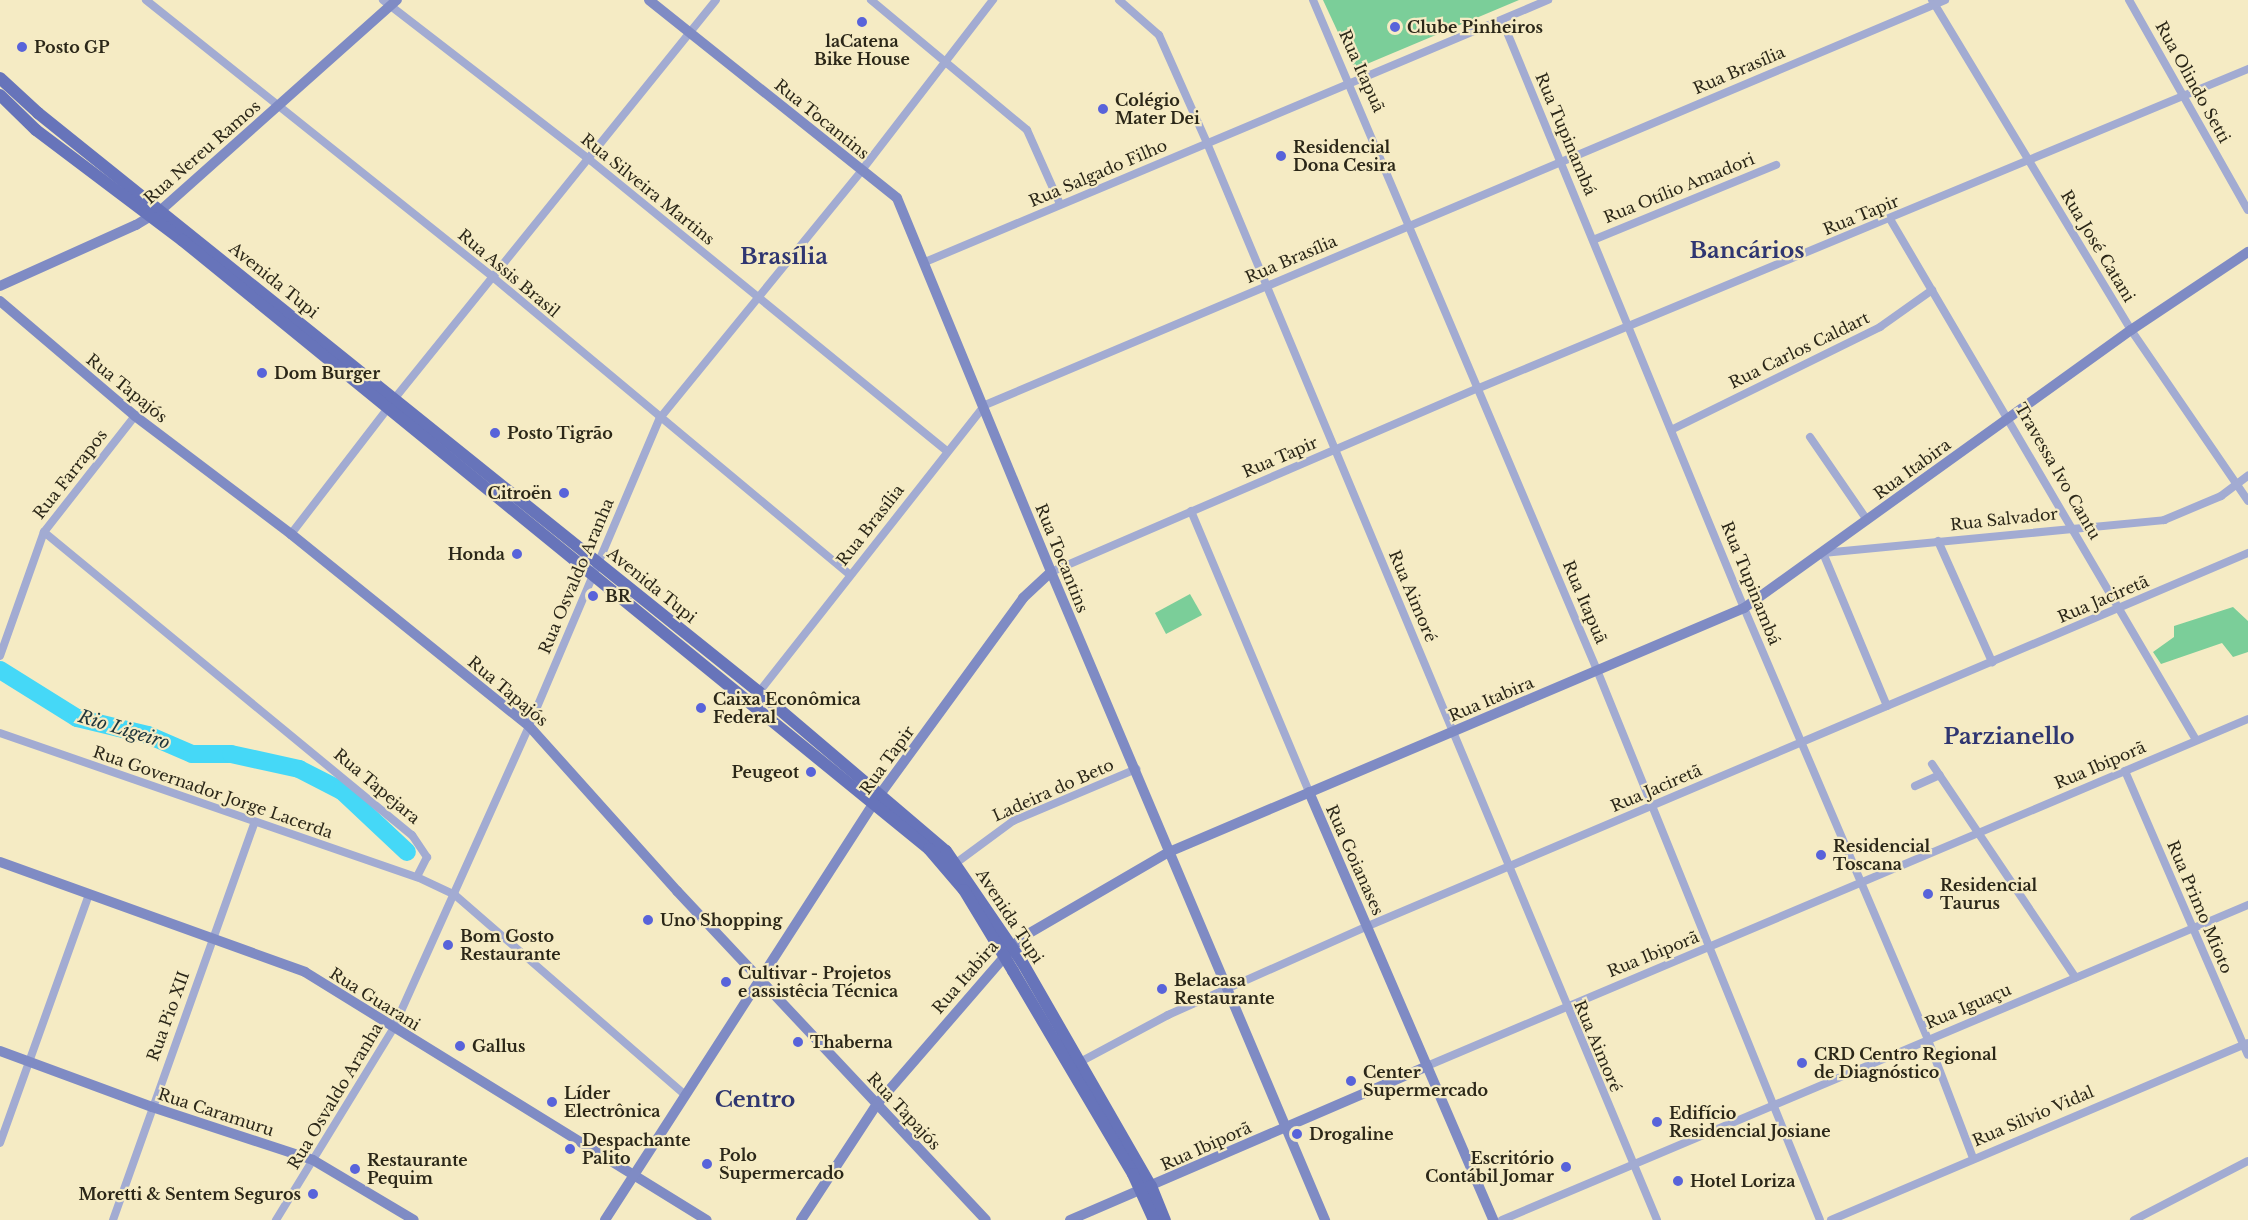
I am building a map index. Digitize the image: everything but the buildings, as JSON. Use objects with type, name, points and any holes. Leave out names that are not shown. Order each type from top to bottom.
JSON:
[{"type":"main road","name":"Avenida Tupi","points":[[0,78],[156,213],[392,403],[597,561],[759,692],[947,866],[1008,951],[1080,1062],[1146,1189],[1154,1220]]},
{"type":"main road","name":"Avenida Tupi","points":[[0,95],[36,130],[156,213]]},
{"type":"main road","name":"Avenida Tupi","points":[[392,403],[593,574],[956,863],[1166,1220]]},
{"type":"street","name":"Rua Assis Brasil","points":[[146,0],[495,279],[849,574]]},
{"type":"street","name":"Rua Tocantins","points":[[650,0],[897,198],[1169,852],[1288,1125],[1325,1220]]},
{"type":"street","points":[[291,534],[392,403],[495,279],[716,0]]},
{"type":"street","points":[[871,0],[1027,130],[1059,204]]},
{"type":"street","name":"Rua Osvaldo Aranha","points":[[276,1220],[393,1029],[530,726],[597,561],[660,418],[756,297],[862,170],[993,0]]},
{"type":"street","name":"Rua Aimoré","points":[[1119,0],[1159,35],[1207,143],[1268,285],[1565,1006],[1657,1220]]},
{"type":"street","name":"Rua Itapuã","points":[[1313,0],[1352,84],[1411,223],[1597,670],[1707,948],[1820,1220]]},
{"type":"street","name":"Rua Salgado Filho","points":[[925,262],[1548,0]]},
{"type":"street","name":"Rua Brasília","points":[[759,692],[849,574],[985,405],[1933,2],[1946,0]]},
{"type":"street","name":"Rua Olindo Setti","points":[[2129,0],[2248,210]]},
{"type":"street","name":"Rua Nereu Ramos","points":[[0,286],[156,213],[390,2]]},
{"type":"street","name":"Rua Silveira Martins","points":[[390,2],[590,160],[947,452]]},
{"type":"street","name":"Rua José Catani","points":[[1933,2],[2131,330],[2248,501]]},
{"type":"street","name":"Rua Tupinambá","points":[[1502,20],[1673,429],[1744,608],[1928,1040],[1973,1158]]},
{"type":"street","name":"Rua Tapir","points":[[605,1220],[877,799],[1023,598],[1051,572],[1479,388],[2248,69]]},
{"type":"street","name":"Rua Otílio Amadori","points":[[1593,240],[1776,165]]},
{"type":"street","name":"Travessa Ivo Cantu","points":[[1890,219],[2010,417],[2074,527],[2118,609],[2196,740]]},
{"type":"street","name":"Rua Itabira","points":[[801,1220],[877,1104],[1008,951],[1169,852],[1744,608],[2131,330],[2248,252]]},
{"type":"street","name":"Rua Carlos Caldart","points":[[1673,429],[1880,327],[1932,290]]},
{"type":"street","name":"Rua Tapajós","points":[[0,301],[135,416],[291,534],[530,726],[676,891],[986,1220]]},
{"type":"street","name":"Rua Farrapos","points":[[0,656],[44,532],[135,416]]},
{"type":"street","points":[[1810,437],[1867,520]]},
{"type":"street","name":"Rua Salvador","points":[[1823,553],[2164,520],[2238,487],[2248,476]]},
{"type":"street","name":"Rua Goianases","points":[[1191,511],[1493,1220]]},
{"type":"street","name":"Rua Tapejara","points":[[44,532],[412,835],[427,857],[417,877]]},
{"type":"street","points":[[1938,541],[1992,662]]},
{"type":"street","points":[[1823,553],[1887,706]]},
{"type":"street","name":"Rua Jaciretã","points":[[1080,1062],[1229,988],[1368,926],[2248,553]]},
{"type":"street","name":"Rua Ibiporã","points":[[1070,1220],[1565,1006],[2248,719]]},
{"type":"street","name":"Rua Governador Jorge Lacerda","points":[[0,733],[254,824],[417,877]]},
{"type":"street","points":[[1932,764],[2075,977]]},
{"type":"street","name":"Ladeira do Beto","points":[[956,863],[1013,820],[1136,769]]},
{"type":"street","name":"Rua Primo Mioto","points":[[2125,771],[2246,1044],[2248,1055]]},
{"type":"street","points":[[1915,786],[1940,775]]},
{"type":"street","name":"Rua Pio XII","points":[[113,1220],[254,824]]},
{"type":"street","name":"Rua Guarani","points":[[0,862],[305,972],[393,1029],[707,1220]]},
{"type":"street","points":[[417,877],[455,895],[685,1095]]},
{"type":"street","points":[[0,1143],[89,894]]},
{"type":"street","name":"Rua Iguaçu","points":[[1502,1220],[2248,905]]},
{"type":"street","name":"Rua Silvio Vidal","points":[[1832,1220],[1973,1158],[2246,1044]]},
{"type":"street","name":"Rua Caramuru","points":[[0,1051],[152,1107],[313,1160],[414,1220]]},
{"type":"street","points":[[2134,1220],[2248,1161]]},
{"type":"green space","name":"Clube Pinheiros","points":[[1323,0],[1519,0],[1355,69]]},
{"type":"green space","points":[[1190,594],[1202,615],[1166,634],[1155,613]]},
{"type":"green space","points":[[2233,607],[2248,621],[2248,652],[2233,657],[2222,643],[2161,664],[2153,652],[2174,637],[2174,626]]},
{"type":"waterway","name":"Rio Ligeiro","points":[[0,670],[77,718],[148,735],[192,754],[231,754],[299,769],[342,791],[407,852]]},
{"type":"place","name":"laCatena Bike House","points":[[862,22]]},
{"type":"place","name":"Clube Pinheiros","points":[[1395,27]]},
{"type":"place","name":"Posto GP","points":[[22,47]]},
{"type":"place","name":"Colégio Mater Dei","points":[[1103,109]]},
{"type":"place","name":"Residencial Dona Cesira","points":[[1281,156]]},
{"type":"place","name":"Dom Burger","points":[[262,373]]},
{"type":"place","name":"Posto Tigrão","points":[[495,433]]},
{"type":"place","name":"Citroën","points":[[564,493]]},
{"type":"place","name":"Honda","points":[[517,554]]},
{"type":"place","name":"BR","points":[[593,596]]},
{"type":"place","name":"Caixa Econômica Federal","points":[[701,708]]},
{"type":"place","name":"Peugeot","points":[[811,772]]},
{"type":"place","name":"Residencial Toscana","points":[[1821,855]]},
{"type":"place","name":"Residencial Taurus","points":[[1928,894]]},
{"type":"place","name":"Uno Shopping","points":[[648,920]]},
{"type":"place","name":"Bom Gosto Restaurante","points":[[448,945]]},
{"type":"place","name":"Cultivar - Projetos e assistêcia Técnica","points":[[726,982]]},
{"type":"place","name":"Belacasa Restaurante","points":[[1162,989]]},
{"type":"place","name":"Thaberna","points":[[798,1042]]},
{"type":"place","name":"Gallus","points":[[460,1046]]},
{"type":"place","name":"CRD Centro Regional de Diagnóstico","points":[[1802,1063]]},
{"type":"place","name":"Center Supermercado","points":[[1351,1081]]},
{"type":"place","name":"Líder Electrônica","points":[[552,1102]]},
{"type":"place","name":"Edifício Residencial Josiane","points":[[1657,1122]]},
{"type":"place","name":"Drogaline","points":[[1297,1134]]},
{"type":"place","name":"Despachante Palito","points":[[570,1149]]},
{"type":"place","name":"Polo Supermercado","points":[[707,1164]]},
{"type":"place","name":"Escritório Contábil Jomar","points":[[1566,1167]]},
{"type":"place","name":"Restaurante Pequim","points":[[355,1169]]},
{"type":"place","name":"Hotel Loriza","points":[[1678,1181]]},
{"type":"place","name":"Moretti & Sentem Seguros","points":[[313,1194]]},
{"type":"district","name":"Bancários","points":[[1747,251]]},
{"type":"district","name":"Brasília","points":[[784,257]]},
{"type":"district","name":"Parzianello","points":[[2009,737]]},
{"type":"district","name":"Centro","points":[[755,1100]]}]
